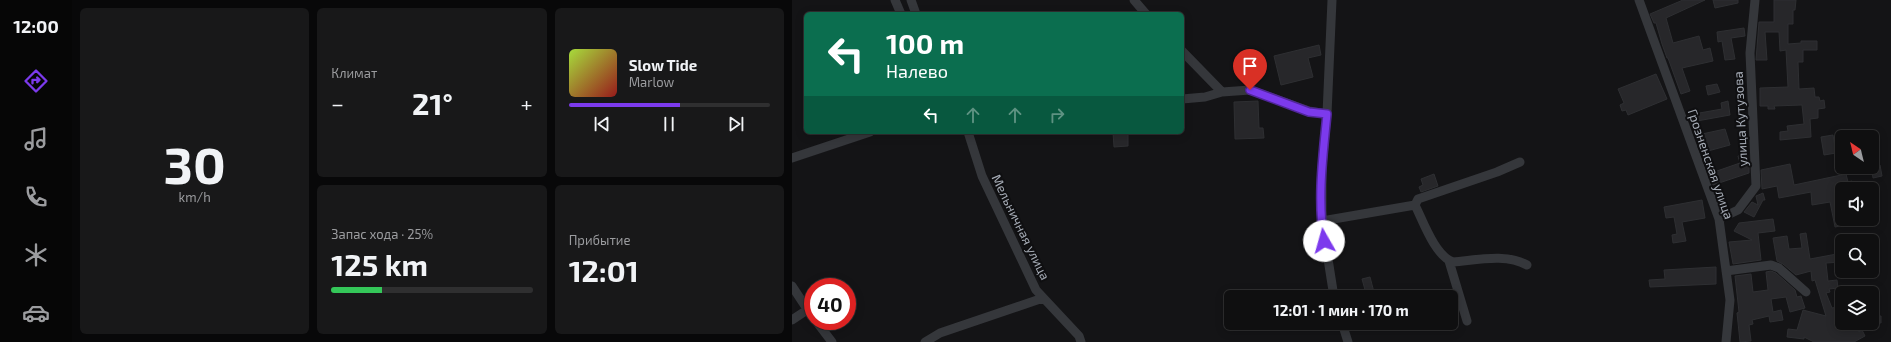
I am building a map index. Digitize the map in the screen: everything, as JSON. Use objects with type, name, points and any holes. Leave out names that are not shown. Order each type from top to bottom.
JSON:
[{"type":"street","points":[[895,0],[900,12]]},
{"type":"street","points":[[910,0],[915,12]]},
{"type":"street","points":[[1134,0],[1144,12]]},
{"type":"street","points":[[1332,0],[1327,114],[1322,167],[1322,221],[1333,290]]},
{"type":"street","name":"Грозненская улица","points":[[1639,0],[1719,219],[1730,300],[1726,342]]},
{"type":"street","name":"улица Кутузова","points":[[1719,219],[1738,210],[1756,186],[1750,53],[1755,0]]},
{"type":"street","points":[[1184,53],[1222,92]]},
{"type":"street","points":[[1184,99],[1205,97],[1222,92],[1250,90],[1309,112],[1327,114]]},
{"type":"street","points":[[792,158],[864,134]]},
{"type":"street","name":"Мельничная улица","points":[[969,134],[982,176],[1036,290],[1079,336],[1081,342]]},
{"type":"street","points":[[1415,205],[1418,199],[1497,172],[1520,162]]},
{"type":"street","points":[[1322,221],[1415,205]]},
{"type":"street","points":[[1415,205],[1439,251],[1449,261],[1467,321]]},
{"type":"street","points":[[1449,261],[1453,262],[1496,258],[1519,261],[1527,266]]},
{"type":"street","points":[[1726,271],[1771,265],[1779,268],[1806,292]]},
{"type":"street","points":[[792,286],[804,305]]},
{"type":"street","points":[[925,342],[940,333],[1044,298]]},
{"type":"street","points":[[792,320],[804,312]]},
{"type":"street","points":[[823,330],[832,342]]},
{"type":"street","points":[[1344,330],[1348,342]]},
{"type":"building","points":[[1683,0],[1705,0],[1666,18],[1673,43],[1699,36],[1703,50],[1710,48],[1713,61],[1682,68],[1690,91],[1681,94],[1662,44],[1656,23],[1654,23],[1650,14]]},
{"type":"building","points":[[1713,0],[1738,0],[1738,3],[1715,8]]},
{"type":"building","points":[[1774,0],[1796,0],[1795,10],[1793,10],[1793,24],[1788,24],[1788,44],[1801,43],[1801,41],[1817,41],[1817,50],[1803,50],[1803,62],[1798,62],[1799,89],[1814,88],[1815,97],[1819,97],[1820,101],[1824,100],[1825,108],[1818,109],[1818,118],[1810,119],[1811,137],[1780,140],[1780,132],[1788,131],[1787,126],[1804,124],[1802,105],[1774,106],[1775,109],[1768,109],[1768,106],[1760,106],[1760,88],[1788,87],[1786,50],[1780,51],[1779,32],[1765,32],[1767,60],[1756,60],[1759,22],[1774,22]]},
{"type":"building","points":[[1744,28],[1745,36],[1731,38],[1735,59],[1725,60],[1722,41],[1718,42],[1717,32]]},
{"type":"building","points":[[1319,45],[1321,55],[1308,58],[1313,77],[1281,85],[1274,56]]},
{"type":"building","points":[[1656,74],[1667,99],[1628,115],[1626,110],[1622,111],[1620,105],[1624,103],[1618,89]]},
{"type":"building","points":[[1717,84],[1720,92],[1708,95],[1706,86]]},
{"type":"building","points":[[1258,101],[1259,128],[1263,128],[1264,138],[1235,139],[1234,102]]},
{"type":"building","points":[[1728,101],[1730,115],[1697,121],[1702,134],[1725,129],[1730,145],[1708,151],[1714,172],[1740,163],[1738,156],[1745,154],[1747,161],[1749,161],[1749,173],[1713,185],[1688,115],[1722,109],[1721,103]]},
{"type":"building","points":[[1113,134],[1128,134],[1128,146],[1114,147]]},
{"type":"building","points":[[1833,135],[1835,153],[1824,155],[1821,137]]},
{"type":"building","points":[[1790,164],[1794,185],[1846,174],[1848,182],[1835,182],[1835,226],[1840,226],[1835,227],[1830,202],[1812,205],[1811,192],[1779,198],[1777,186],[1762,189],[1761,170]]},
{"type":"building","points":[[1879,165],[1882,176],[1873,178],[1872,174],[1879,174]]},
{"type":"building","points":[[1434,174],[1438,186],[1421,192],[1419,187],[1423,185],[1421,179]]},
{"type":"building","points":[[1763,193],[1765,200],[1763,200],[1754,217],[1744,212],[1752,202],[1758,205],[1756,196]]},
{"type":"building","points":[[1702,200],[1705,218],[1682,222],[1686,241],[1673,243],[1672,235],[1677,234],[1674,217],[1666,218],[1664,207]]},
{"type":"building","points":[[1773,219],[1775,231],[1758,233],[1761,260],[1733,264],[1729,242],[1752,240],[1734,231],[1739,223]]},
{"type":"building","points":[[1806,233],[1810,259],[1835,254],[1835,262],[1826,263],[1828,281],[1837,280],[1838,286],[1835,286],[1835,288],[1829,289],[1830,292],[1826,293],[1832,308],[1835,307],[1835,330],[1858,330],[1859,332],[1862,330],[1865,336],[1854,342],[1814,342],[1804,337],[1804,339],[1787,337],[1788,329],[1797,330],[1803,310],[1826,316],[1815,280],[1812,281],[1811,271],[1796,275],[1777,261],[1773,238],[1787,236],[1789,249],[1802,248],[1800,234]]},
{"type":"building","points":[[1716,267],[1716,284],[1650,287],[1649,280],[1665,279],[1664,270]]},
{"type":"building","points":[[1771,271],[1776,273],[1795,290],[1797,297],[1801,296],[1805,308],[1790,312],[1786,297],[1771,299],[1773,312],[1781,310],[1783,320],[1770,322],[1769,316],[1752,320],[1753,324],[1749,325],[1751,341],[1740,342],[1737,313],[1739,312],[1735,276],[1751,274],[1753,292],[1768,290],[1766,272]]},
{"type":"building","points":[[1370,277],[1373,290],[1365,290],[1362,279]]},
{"type":"building","points":[[1879,316],[1881,316],[1881,323],[1879,323]]},
{"type":"route","points":[[1250,90],[1309,112],[1327,114],[1322,167],[1322,227],[1324,241]]}]
